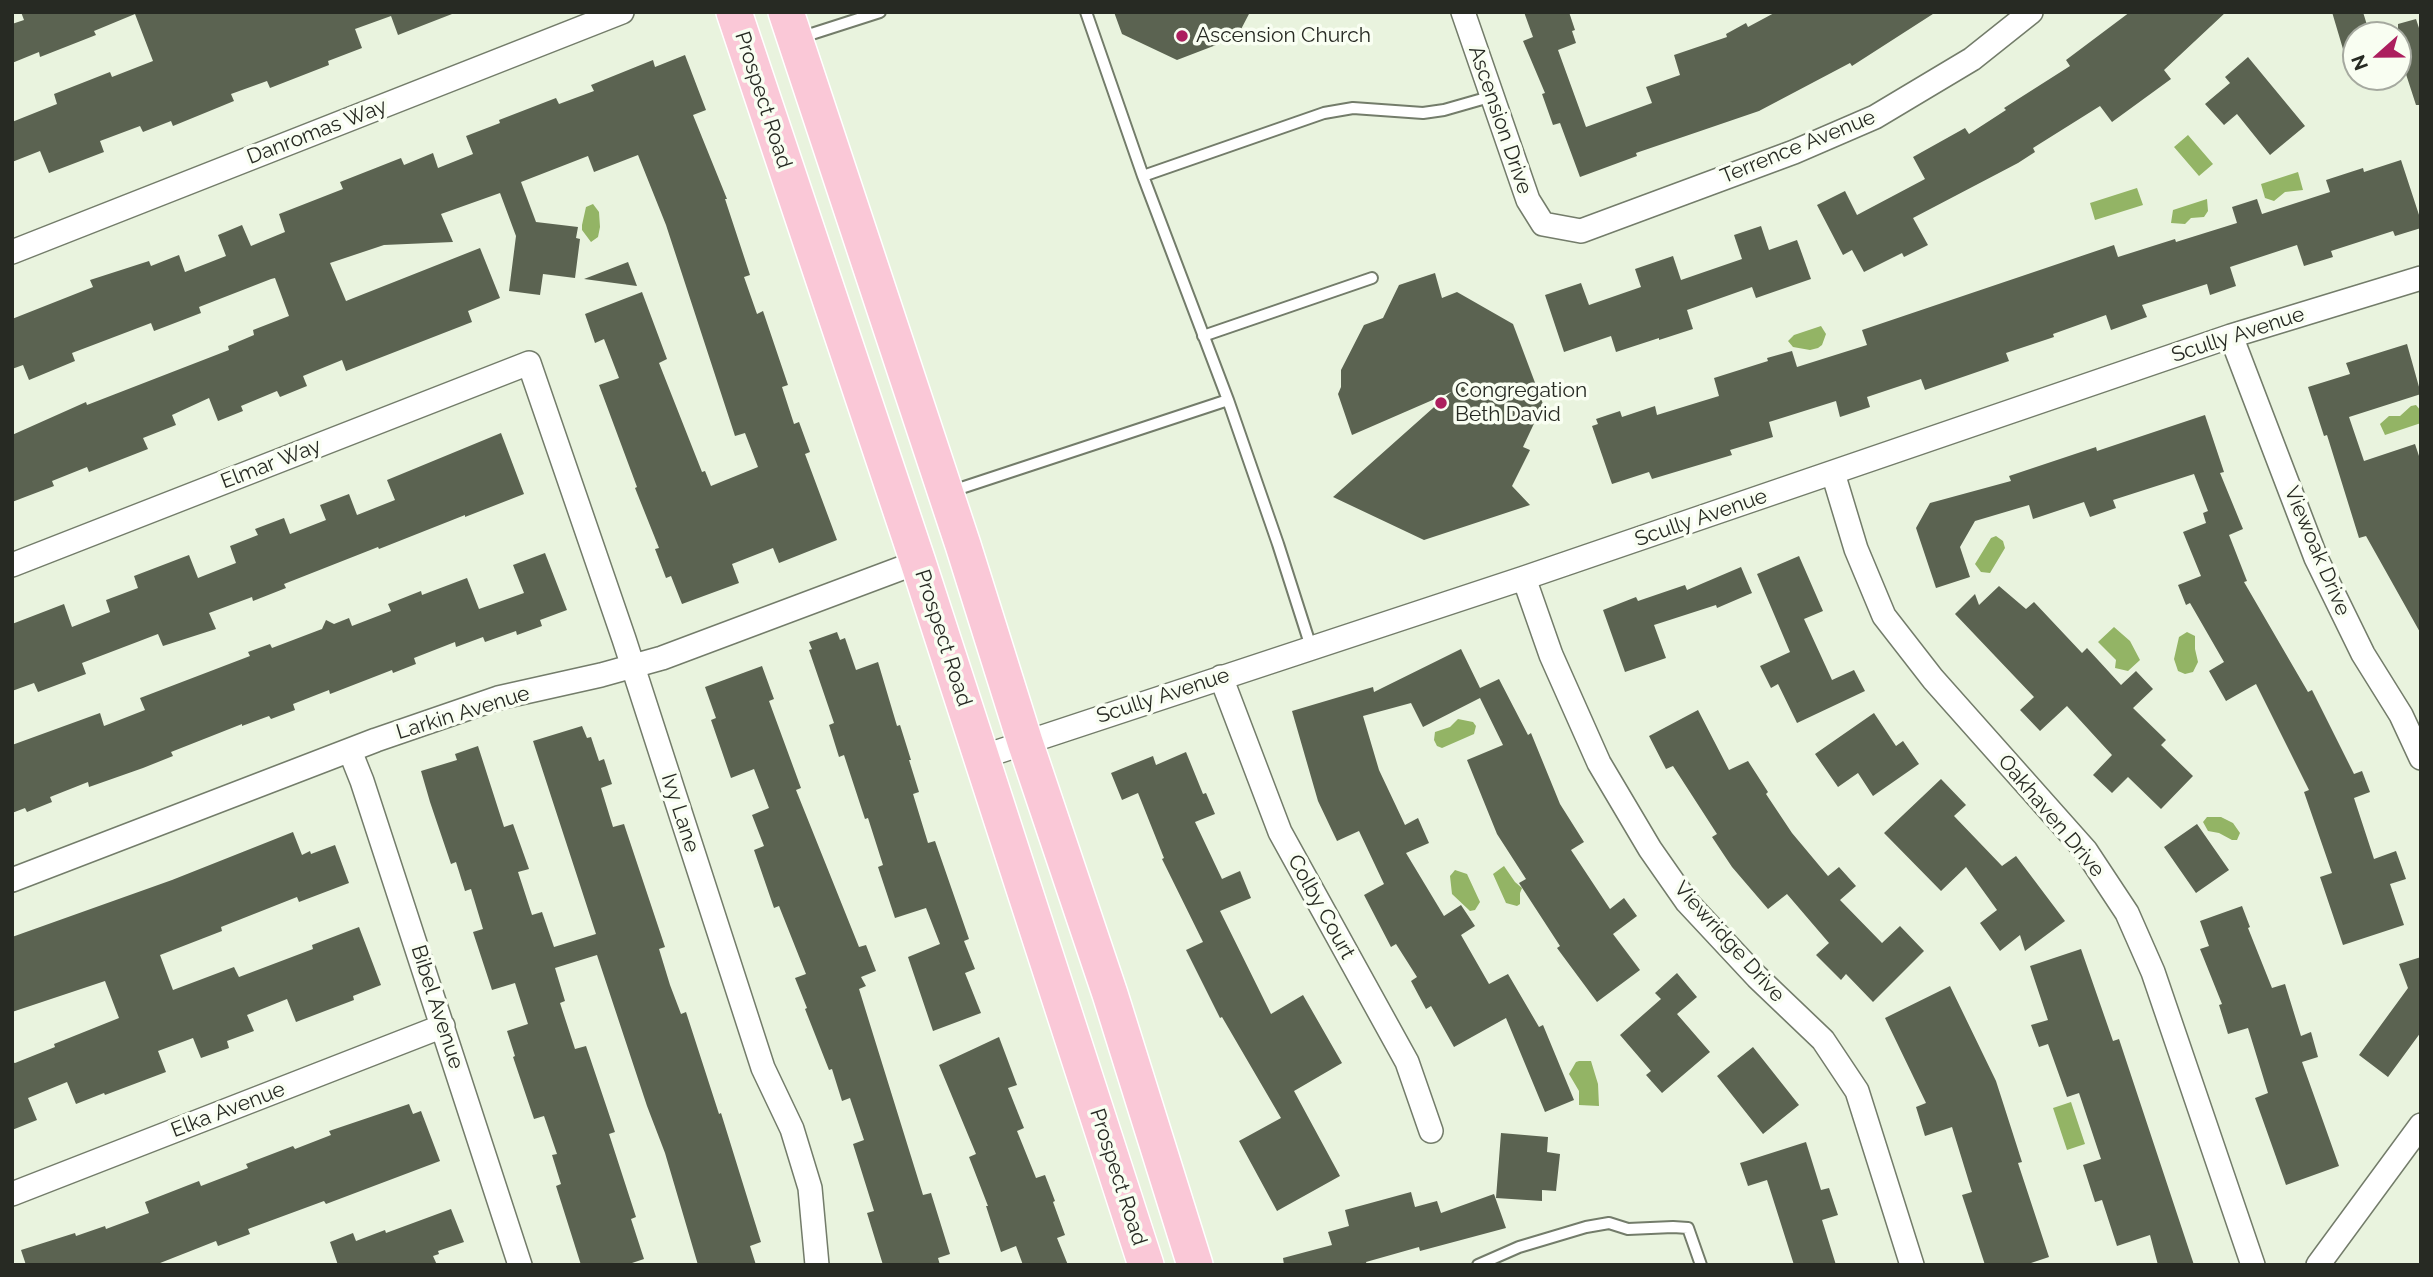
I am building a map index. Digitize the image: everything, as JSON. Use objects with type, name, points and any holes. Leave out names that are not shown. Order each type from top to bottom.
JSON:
[{"type":"main road","name":"Prospect Road","points":[[734,12],[918,562],[1146,1265]]},
{"type":"main road","points":[[790,26],[946,492],[1025,742],[1110,994],[1195,1265]]},
{"type":"street","name":"Danromas Way","points":[[12,252],[622,12]]},
{"type":"street","name":"Ascension Drive","points":[[1463,12],[1528,200],[1543,225]]},
{"type":"street","name":"Terrence Avenue","points":[[1543,225],[1581,231],[1794,152],[1875,117],[1972,59],[2031,12]]},
{"type":"street","name":"Scully Avenue","points":[[982,757],[1833,474],[2231,335],[2421,278]]},
{"type":"street","name":"Viewoak Drive","points":[[2231,335],[2316,558],[2363,654],[2401,715],[2421,758]]},
{"type":"street","name":"Elmar Way","points":[[12,565],[529,363]]},
{"type":"street","name":"Ivy Lane","points":[[529,363],[763,1068],[792,1129],[810,1188],[817,1265]]},
{"type":"street","name":"Oakhaven Drive","points":[[1833,474],[1856,549],[1884,616],[1933,679],[2085,851],[2127,913],[2153,972],[2253,1265]]},
{"type":"street","name":"Larkin Avenue","points":[[12,880],[350,751],[498,698],[662,658],[918,562]]},
{"type":"street","name":"Viewridge Drive","points":[[1524,578],[1551,655],[1599,763],[1650,849],[1687,902],[1757,977],[1823,1040],[1857,1091],[1912,1265]]},
{"type":"street","name":"Colby Court","points":[[1221,677],[1280,832],[1407,1062],[1431,1131]]},
{"type":"street","name":"Bibel Avenue","points":[[350,751],[520,1265]]},
{"type":"street","name":"Elka Avenue","points":[[12,1194],[443,1026]]},
{"type":"street","points":[[2318,1265],[2421,1125]]},
{"type":"lane","points":[[790,26],[880,12]]},
{"type":"lane","points":[[1086,12],[1143,176],[1228,400],[1311,647]]},
{"type":"lane","points":[[1143,176],[1324,113],[1353,107],[1423,113],[1493,96]]},
{"type":"lane","points":[[1203,337],[1372,278]]},
{"type":"lane","points":[[946,492],[1228,400]]},
{"type":"lane","points":[[1478,1265],[1518,1247],[1609,1223],[1628,1229],[1688,1228],[1701,1265]]},
{"type":"shaded area","points":[[2188,135],[2213,164],[2199,176],[2174,147]]},
{"type":"shaded area","points":[[2298,172],[2303,190],[2285,192],[2274,201],[2265,198],[2261,184]]},
{"type":"shaded area","points":[[2137,188],[2143,205],[2095,220],[2090,203]]},
{"type":"shaded area","points":[[2207,199],[2208,211],[2204,217],[2191,218],[2185,224],[2171,223],[2173,210]]},
{"type":"shaded area","points":[[593,204],[599,212],[600,227],[598,237],[591,242],[582,230],[582,225],[586,207]]},
{"type":"shaded area","points":[[1821,326],[1826,334],[1818,348],[1810,350],[1793,347],[1788,341],[1794,335]]},
{"type":"shaded area","points":[[2416,405],[2421,411],[2421,423],[2385,435],[2380,424],[2389,416],[2400,416]]},
{"type":"shaded area","points":[[1996,536],[2003,541],[2005,548],[1990,573],[1981,572],[1975,564],[1991,538]]},
{"type":"shaded area","points":[[2114,627],[2130,641],[2140,660],[2128,671],[2115,668],[2116,660],[2098,642]]},
{"type":"shaded area","points":[[2187,632],[2195,636],[2198,662],[2193,672],[2185,674],[2178,671],[2174,659],[2179,637]]},
{"type":"shaded area","points":[[1458,719],[1473,722],[1476,726],[1474,734],[1442,748],[1437,746],[1434,740],[1435,732],[1450,727]]},
{"type":"shaded area","points":[[2207,817],[2221,817],[2233,823],[2240,833],[2237,840],[2208,831],[2203,822]]},
{"type":"shaded area","points":[[1504,866],[1522,888],[1520,904],[1517,906],[1506,903],[1493,874]]},
{"type":"shaded area","points":[[1455,870],[1467,874],[1480,902],[1475,910],[1470,911],[1452,894],[1450,876]]},
{"type":"shaded area","points":[[1579,1061],[1591,1061],[1598,1084],[1599,1106],[1579,1105],[1579,1091],[1569,1074]]},
{"type":"shaded area","points":[[2071,1102],[2085,1144],[2067,1150],[2053,1108]]},
{"type":"building","points":[[21,12],[452,14],[398,35],[391,16],[355,29],[362,48],[328,61],[329,65],[270,88],[267,81],[231,94],[234,101],[173,126],[171,121],[143,132],[140,126],[100,141],[104,152],[49,173],[40,151],[12,162],[12,122],[57,104],[54,94],[110,72],[112,77],[153,61],[135,14],[94,31],[96,35],[40,57],[39,52],[12,63],[12,24],[24,20]]},
{"type":"building","name":"Ascension Church","points":[[1114,12],[1250,12],[1237,37],[1177,60],[1122,34]]},
{"type":"building","points":[[1524,12],[1569,12],[1576,43],[1558,50],[1586,127],[1652,103],[1646,87],[1680,75],[1674,55],[1727,37],[1726,34],[1746,23],[1748,27],[1776,12],[1936,12],[1852,66],[1850,63],[1759,111],[1636,153],[1637,156],[1580,177],[1560,123],[1553,125],[1542,94],[1545,93],[1523,41],[1533,37]]},
{"type":"building","points":[[2130,12],[2226,12],[2164,70],[2171,79],[2112,122],[2100,106],[2033,148],[2035,152],[2018,163],[1913,218],[1928,245],[1904,257],[1902,253],[1864,272],[1852,250],[1843,255],[1817,205],[1845,191],[1857,215],[1925,179],[1913,157],[1965,128],[1969,134],[2006,110],[2004,108],[2070,66],[2066,60]]},
{"type":"building","points":[[2332,12],[2363,12],[2366,21],[2342,21],[2342,46]]},
{"type":"building","points":[[2416,19],[2421,34],[2421,105],[2416,105],[2411,91],[2412,21],[2409,21]]},
{"type":"building","points":[[685,55],[706,110],[693,115],[727,199],[750,275],[744,277],[757,314],[763,311],[788,385],[782,387],[794,424],[799,422],[810,452],[805,454],[837,540],[779,563],[773,548],[732,564],[739,583],[682,604],[671,576],[666,578],[655,549],[659,548],[599,385],[619,378],[604,339],[595,343],[585,314],[642,292],[667,359],[659,363],[702,472],[705,471],[711,486],[758,467],[745,433],[735,436],[666,225],[638,155],[594,172],[588,156],[521,182],[536,222],[578,227],[576,238],[580,239],[575,278],[543,274],[540,295],[509,291],[516,236],[500,193],[441,214],[453,242],[384,245],[330,263],[346,301],[480,248],[500,298],[468,311],[472,322],[346,371],[342,360],[303,376],[307,386],[280,397],[277,391],[241,406],[243,411],[218,421],[209,398],[172,415],[176,425],[143,438],[148,449],[89,472],[87,467],[52,481],[54,486],[12,502],[12,435],[86,402],[87,405],[229,350],[228,346],[254,335],[253,330],[289,316],[275,278],[199,307],[201,313],[154,331],[151,323],[72,353],[75,361],[29,380],[23,365],[12,369],[12,319],[93,287],[90,280],[149,261],[151,266],[179,255],[185,272],[226,256],[218,235],[242,225],[251,246],[285,232],[279,214],[343,189],[340,182],[401,158],[404,165],[433,153],[438,168],[473,154],[466,136],[500,123],[499,120],[556,98],[559,104],[594,91],[591,85],[653,60],[655,67]]},
{"type":"building","points":[[2248,57],[2305,126],[2270,155],[2237,114],[2224,125],[2205,104],[2230,83],[2225,77]]},
{"type":"building","points":[[2401,160],[2421,228],[2395,236],[2393,231],[2331,251],[2333,257],[2304,266],[2297,245],[2230,267],[2236,286],[2210,295],[2207,284],[2142,305],[2147,317],[2111,330],[2106,315],[2006,353],[2009,361],[1925,390],[1921,379],[1867,397],[1870,407],[1840,417],[1836,401],[1769,422],[1773,437],[1730,450],[1732,455],[1652,479],[1649,472],[1612,484],[1592,426],[1598,424],[1596,419],[1620,411],[1622,417],[1655,406],[1657,415],[1719,396],[1714,378],[1768,361],[1767,358],[1792,351],[1797,367],[1867,345],[1862,330],[2114,245],[2118,257],[2237,223],[2232,207],[2257,199],[2262,214],[2330,192],[2326,180]]},
{"type":"building","points":[[1761,226],[1769,250],[1797,240],[1811,279],[1756,298],[1752,287],[1687,310],[1693,329],[1659,340],[1616,352],[1611,336],[1564,352],[1545,295],[1581,283],[1589,305],[1641,287],[1635,269],[1673,256],[1681,280],[1742,259],[1734,235]]},
{"type":"building","points":[[628,262],[637,286],[584,279]]},
{"type":"building","name":"Congregation Beth David","points":[[1435,273],[1442,298],[1457,292],[1513,324],[1546,412],[1538,415],[1523,447],[1530,450],[1512,486],[1530,505],[1424,540],[1333,497],[1451,392],[1352,435],[1338,394],[1341,387],[1341,370],[1364,325],[1383,318],[1399,285]]},
{"type":"building","points":[[2407,344],[2421,394],[2349,417],[2364,461],[2415,444],[2421,462],[2421,634],[2366,536],[2359,538],[2327,435],[2324,436],[2308,387],[2350,374],[2346,363]]},
{"type":"building","points":[[2205,415],[2224,472],[2220,473],[2243,529],[2229,535],[2247,581],[2244,582],[2308,692],[2312,690],[2354,774],[2362,771],[2370,792],[2354,798],[2374,859],[2396,851],[2406,879],[2390,884],[2404,925],[2343,945],[2320,877],[2332,873],[2304,792],[2309,790],[2256,684],[2226,701],[2209,671],[2224,662],[2190,603],[2186,605],[2178,585],[2201,576],[2183,532],[2206,523],[2203,513],[2208,511],[2194,474],[2113,500],[2116,508],[2090,517],[2084,502],[2033,519],[2029,505],[1975,521],[1960,547],[1970,577],[1936,588],[1916,528],[1930,503],[2011,481],[2009,476],[2096,447],[2097,451]]},
{"type":"building","points":[[501,433],[524,494],[284,584],[286,588],[253,601],[252,597],[209,613],[216,629],[163,646],[158,634],[82,663],[86,674],[38,692],[34,683],[12,691],[12,624],[64,604],[72,627],[110,612],[106,600],[138,588],[134,576],[189,555],[198,578],[236,563],[230,546],[258,535],[255,529],[284,518],[290,534],[326,520],[320,505],[349,494],[357,515],[395,500],[387,480]]},
{"type":"building","points":[[545,553],[567,610],[540,620],[542,626],[517,635],[516,631],[485,642],[483,637],[456,647],[455,642],[414,658],[416,664],[393,673],[392,670],[330,694],[329,690],[293,704],[295,710],[271,719],[269,716],[242,724],[171,752],[173,756],[143,768],[89,787],[88,782],[50,797],[52,802],[27,812],[25,808],[12,813],[12,745],[100,713],[104,726],[145,710],[140,698],[250,656],[248,652],[270,644],[272,648],[322,629],[326,620],[334,624],[349,618],[352,626],[391,611],[388,604],[421,591],[422,595],[467,578],[479,609],[524,593],[513,565]]},
{"type":"building","points":[[1799,556],[1823,611],[1804,619],[1832,680],[1854,670],[1865,691],[1797,723],[1778,684],[1771,688],[1760,666],[1790,652],[1757,574]]},
{"type":"building","points":[[1741,567],[1752,593],[1717,608],[1716,605],[1654,625],[1666,658],[1625,672],[1603,610],[1636,597],[1638,601],[1685,585],[1687,590]]},
{"type":"building","points":[[1999,586],[2026,609],[2034,602],[2082,653],[2087,648],[2121,685],[2136,671],[2153,689],[2133,708],[2166,740],[2161,745],[2193,776],[2161,809],[2128,777],[2112,793],[2093,775],[2112,755],[2067,706],[2040,731],[2020,710],[2034,697],[1955,614],[1975,594],[1979,605]]},
{"type":"building","points":[[837,632],[840,640],[845,638],[856,670],[878,662],[897,726],[900,725],[911,760],[919,792],[913,794],[928,843],[935,841],[969,939],[964,941],[975,969],[965,973],[981,1013],[933,1031],[908,957],[940,944],[926,908],[895,918],[878,867],[883,865],[868,818],[865,819],[844,755],[839,757],[829,725],[834,723],[809,650],[812,649],[809,642]]},
{"type":"building","points":[[1461,649],[1480,688],[1499,679],[1528,735],[1531,733],[1560,804],[1584,842],[1571,850],[1610,909],[1624,898],[1637,916],[1613,934],[1640,970],[1597,1002],[1557,948],[1560,946],[1519,883],[1526,879],[1497,834],[1467,760],[1503,745],[1480,698],[1423,727],[1411,703],[1363,716],[1379,770],[1405,825],[1418,818],[1429,843],[1406,853],[1444,916],[1461,905],[1475,926],[1461,935],[1489,984],[1508,974],[1539,1027],[1543,1025],[1574,1100],[1545,1112],[1506,1018],[1454,1047],[1431,1006],[1426,1009],[1411,981],[1417,977],[1396,944],[1391,947],[1364,895],[1384,884],[1359,831],[1337,841],[1318,801],[1292,711],[1373,687],[1374,692]]},
{"type":"building","points":[[762,666],[774,699],[769,701],[801,788],[796,790],[859,947],[866,945],[876,971],[861,977],[866,986],[859,989],[923,1195],[931,1193],[950,1254],[938,1258],[940,1265],[883,1265],[867,1213],[874,1211],[853,1144],[864,1140],[850,1098],[842,1101],[832,1069],[829,1070],[805,1009],[807,1008],[795,978],[806,974],[779,906],[774,908],[754,850],[764,846],[752,815],[769,808],[754,769],[731,778],[711,720],[716,718],[705,687]]},
{"type":"building","points":[[1698,710],[1729,770],[1748,761],[1792,833],[1828,876],[1839,867],[1856,886],[1840,900],[1882,943],[1900,926],[1924,951],[1873,1002],[1846,974],[1841,980],[1816,955],[1829,943],[1787,894],[1768,909],[1732,867],[1712,837],[1717,834],[1673,766],[1666,769],[1649,736]]},
{"type":"building","points":[[1874,713],[1896,746],[1903,741],[1919,764],[1873,796],[1858,773],[1838,787],[1815,754]]},
{"type":"building","points":[[582,726],[587,738],[591,737],[599,761],[604,759],[612,784],[601,788],[613,827],[624,824],[665,947],[659,949],[670,985],[681,1014],[686,1012],[719,1114],[721,1113],[761,1242],[750,1246],[756,1265],[698,1265],[665,1153],[597,955],[555,968],[565,1001],[560,1003],[575,1049],[586,1046],[615,1132],[609,1134],[636,1217],[631,1219],[644,1259],[626,1265],[581,1265],[556,1186],[561,1184],[552,1155],[557,1154],[544,1116],[534,1119],[513,1057],[515,1056],[507,1031],[528,1024],[515,983],[492,990],[473,932],[483,929],[471,889],[465,891],[456,862],[451,864],[430,802],[421,771],[457,760],[455,754],[478,746],[504,827],[513,824],[529,869],[518,872],[532,915],[542,912],[554,947],[596,934],[533,741]]},
{"type":"building","points":[[1186,752],[1203,794],[1206,793],[1215,814],[1195,822],[1222,879],[1240,871],[1251,898],[1220,911],[1271,1014],[1303,995],[1342,1063],[1294,1091],[1340,1176],[1277,1211],[1239,1141],[1281,1118],[1222,1017],[1220,1018],[1186,950],[1203,942],[1162,859],[1164,858],[1138,793],[1122,800],[1111,773],[1153,756],[1156,765]]},
{"type":"building","points":[[1941,779],[1966,805],[1954,816],[2002,866],[2016,856],[2065,921],[2025,951],[2020,935],[2000,951],[1980,923],[1997,910],[1966,867],[1941,891],[1884,833]]},
{"type":"building","points":[[2197,824],[2229,870],[2196,893],[2164,847]]},
{"type":"building","points":[[293,832],[302,855],[335,845],[349,883],[299,902],[297,897],[160,955],[173,990],[234,967],[239,977],[313,949],[312,945],[359,927],[381,985],[353,996],[354,1000],[296,1022],[287,999],[247,1015],[254,1031],[227,1041],[229,1048],[201,1058],[193,1038],[158,1051],[166,1072],[76,1104],[67,1082],[28,1098],[37,1120],[12,1130],[12,1062],[55,1047],[54,1044],[119,1018],[105,981],[12,1012],[12,937],[172,880]]},
{"type":"building","points":[[2242,906],[2272,988],[2285,984],[2301,1036],[2311,1032],[2318,1057],[2302,1062],[2339,1166],[2286,1185],[2255,1098],[2268,1093],[2248,1028],[2228,1034],[2219,1005],[2222,1004],[2200,949],[2209,946],[2200,921]]},
{"type":"building","points":[[2081,949],[2113,1041],[2119,1039],[2194,1265],[2158,1265],[2150,1235],[2117,1246],[2102,1200],[2095,1202],[2083,1165],[2101,1159],[2079,1093],[2067,1097],[2048,1044],[2039,1047],[2031,1025],[2048,1020],[2030,966]]},
{"type":"building","points":[[2421,957],[2421,1032],[2388,1077],[2359,1055],[2408,988],[2399,964]]},
{"type":"building","points":[[1677,973],[1697,997],[1677,1014],[1710,1052],[1662,1093],[1646,1075],[1651,1071],[1620,1035],[1661,999],[1655,993]]},
{"type":"building","points":[[1950,986],[1996,1081],[2022,1162],[2018,1163],[2049,1257],[2025,1265],[1985,1265],[1962,1195],[1972,1192],[1952,1127],[1925,1136],[1916,1107],[1926,1103],[1885,1018]]},
{"type":"building","points":[[999,1037],[1017,1085],[1008,1088],[1024,1128],[1017,1131],[1036,1178],[1045,1175],[1055,1201],[1053,1202],[1065,1235],[1057,1238],[1068,1265],[1023,1265],[1016,1246],[1001,1252],[988,1206],[969,1157],[976,1154],[939,1065]]},
{"type":"building","points":[[1753,1047],[1799,1105],[1763,1134],[1717,1076]]},
{"type":"building","points":[[409,1104],[413,1114],[421,1111],[440,1161],[326,1204],[324,1201],[248,1229],[250,1234],[218,1246],[216,1241],[155,1265],[26,1265],[21,1250],[75,1233],[76,1236],[105,1226],[106,1229],[149,1213],[145,1202],[199,1181],[201,1186],[248,1168],[246,1164],[331,1135],[329,1131]]},
{"type":"building","points":[[1501,1133],[1548,1137],[1547,1152],[1560,1154],[1556,1191],[1542,1190],[1542,1201],[1496,1198]]},
{"type":"building","points":[[1806,1142],[1821,1190],[1829,1188],[1838,1215],[1822,1220],[1836,1265],[1794,1265],[1767,1180],[1748,1186],[1740,1163]]},
{"type":"building","points":[[1411,1192],[1415,1207],[1437,1201],[1441,1213],[1494,1194],[1506,1228],[1420,1251],[1419,1247],[1366,1262],[1367,1265],[1284,1265],[1283,1258],[1332,1245],[1328,1232],[1349,1226],[1345,1210]]},
{"type":"building","points":[[451,1209],[464,1242],[438,1251],[439,1254],[433,1256],[437,1265],[338,1265],[330,1242],[353,1233],[356,1241],[385,1230],[386,1233]]},
{"type":"place","name":"Ascension Church","points":[[1182,36]]},
{"type":"place","name":"Congregation Beth David","points":[[1441,403]]}]
